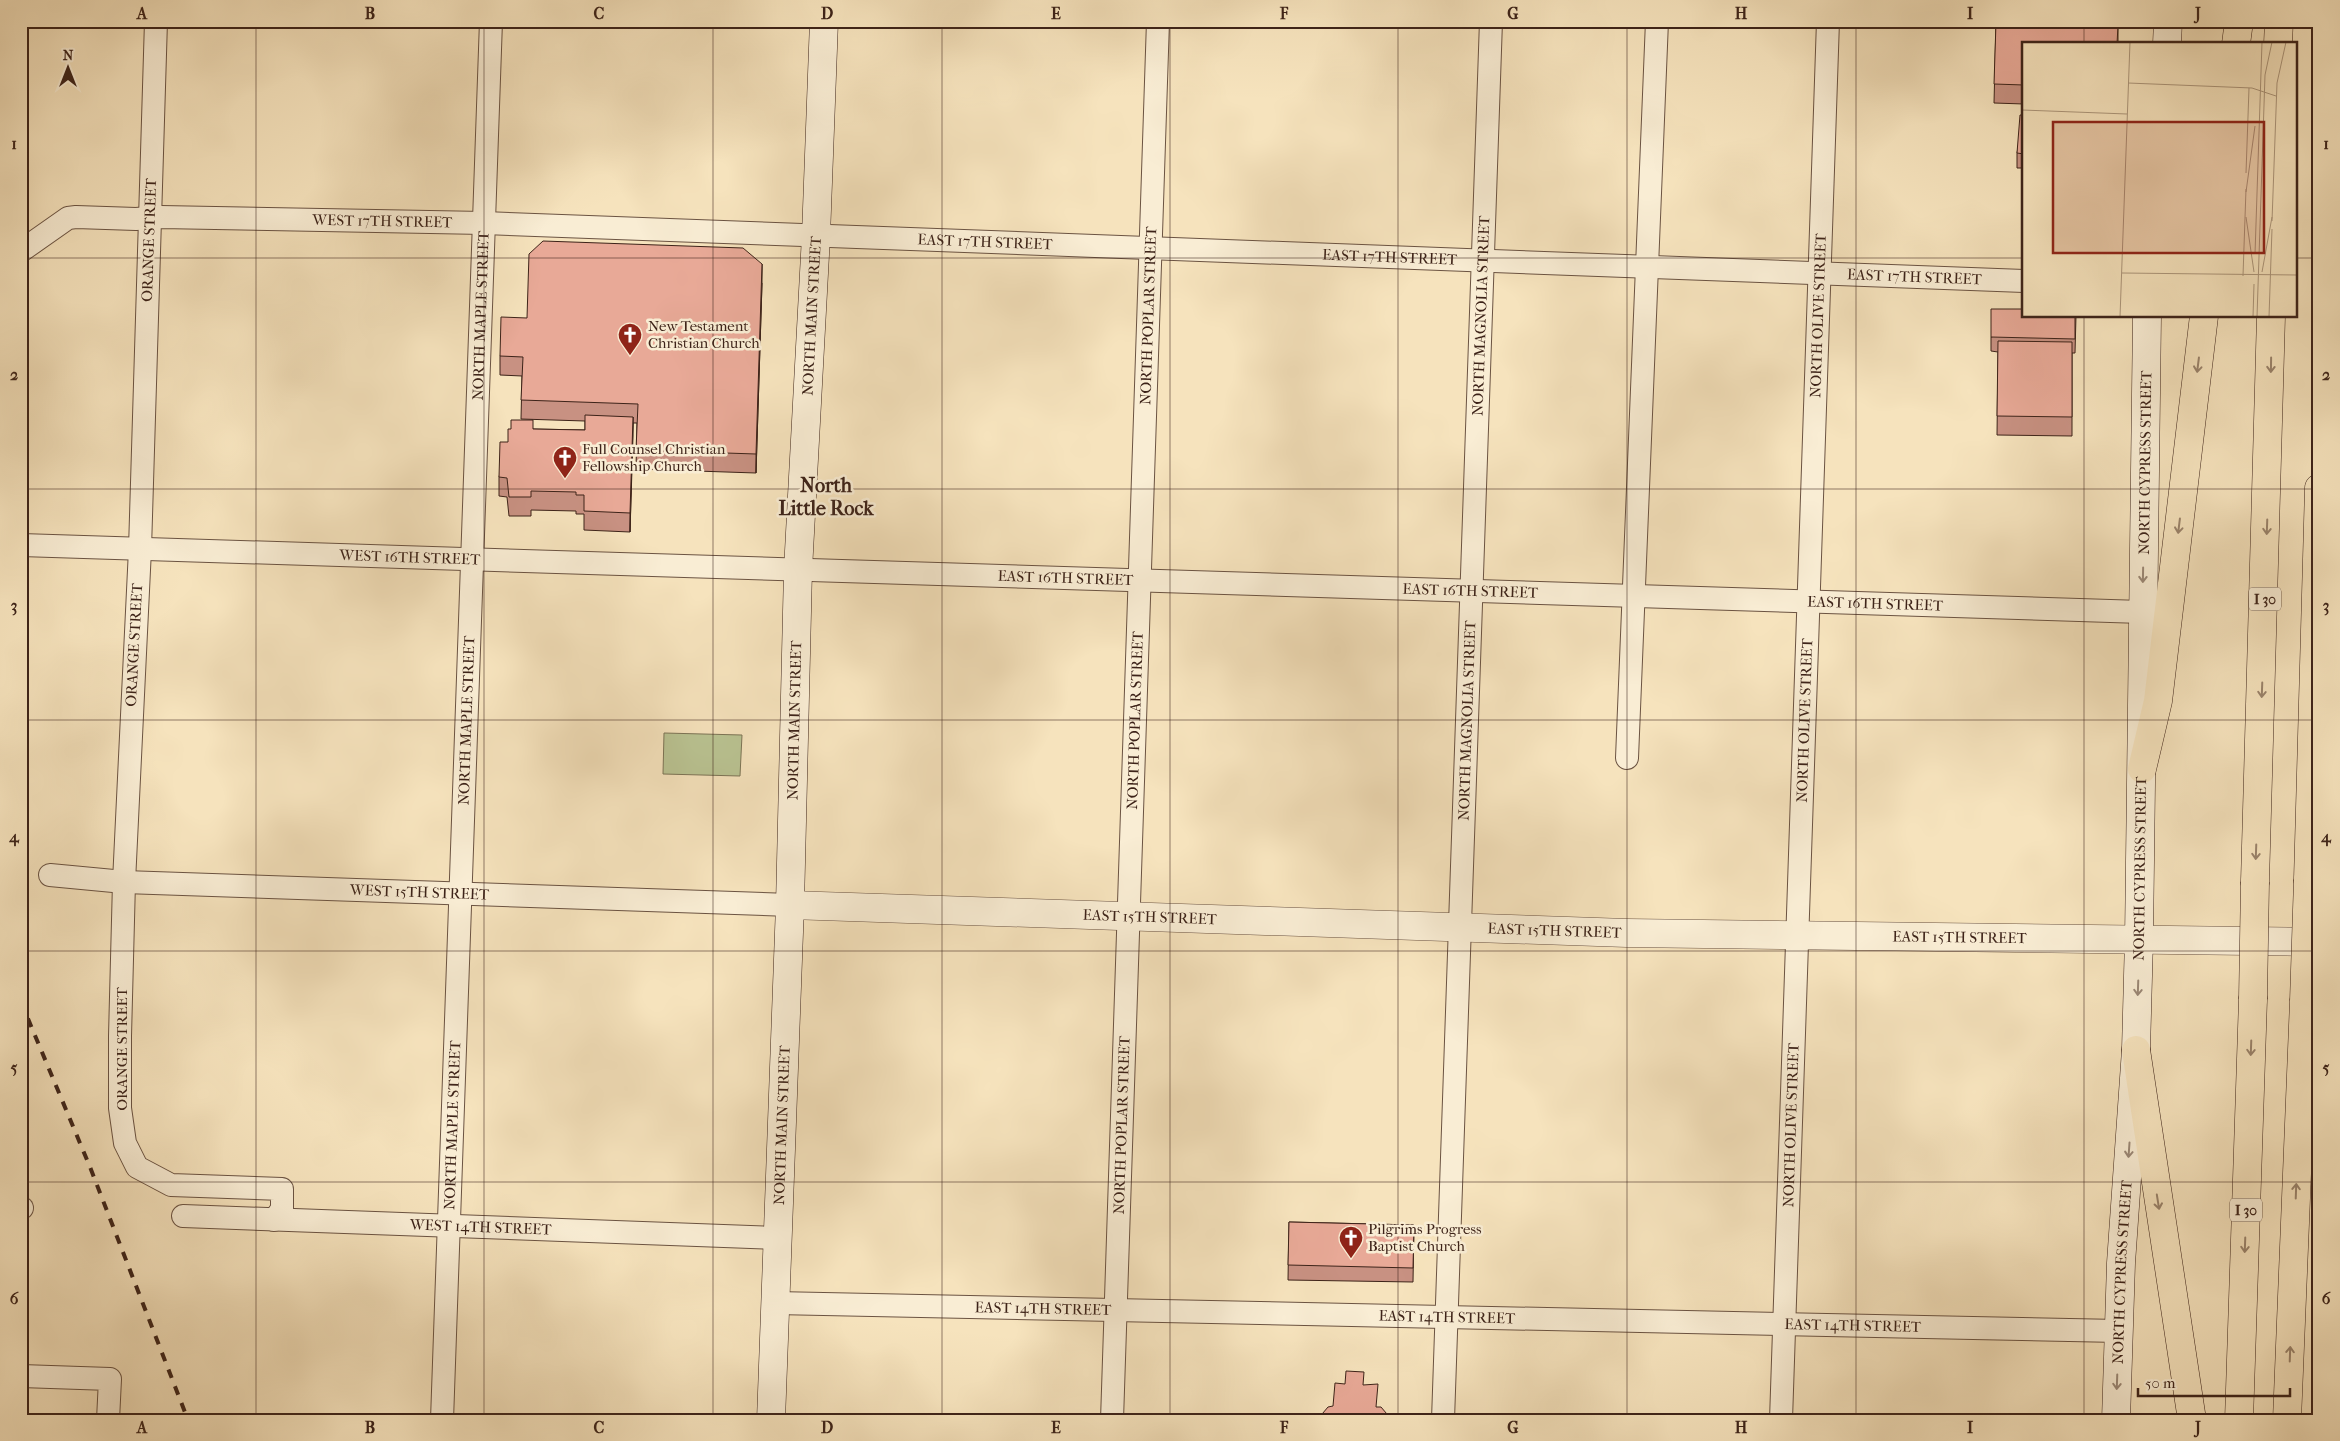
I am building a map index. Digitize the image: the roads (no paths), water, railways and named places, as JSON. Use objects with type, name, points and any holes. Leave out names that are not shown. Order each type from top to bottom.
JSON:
[{"type":"highway","points":[[2236,42],[2240,21]]},
{"type":"highway","points":[[2278,21],[2278,42]]},
{"type":"highway","points":[[2142,769],[2158,700],[2204,318]]},
{"type":"highway","name":"I 30","points":[[2239,1420],[2253,999],[2271,318]]},
{"type":"highway","points":[[2287,1420],[2304,1001],[2319,488]]},
{"type":"highway","points":[[2136,1050],[2192,1420]]},
{"type":"main road","name":"NORTH MAIN STREET","points":[[771,1420],[790,905],[798,570],[816,236],[824,21]]},
{"type":"main road","points":[[2167,42],[2168,21]]},
{"type":"main road","name":"NORTH CYPRESS STREET","points":[[2116,1420],[2121,1263],[2136,1050],[2142,769],[2142,612],[2147,318]]},
{"type":"main road","name":"EAST 15TH STREET","points":[[790,905],[1627,933],[2319,942]]},
{"type":"street","name":"ORANGE STREET","points":[[156,21],[140,548],[124,882],[120,1108],[126,1143],[138,1167],[172,1185],[282,1189],[282,1209],[274,1220]]},
{"type":"street","name":"NORTH MAPLE STREET","points":[[442,1420],[491,21]]},
{"type":"street","name":"NORTH POPLAR STREET","points":[[1112,1420],[1158,21]]},
{"type":"street","name":"NORTH MAGNOLIA STREET","points":[[1443,1420],[1491,21]]},
{"type":"street","points":[[1627,758],[1657,21]]},
{"type":"street","name":"NORTH OLIVE STREET","points":[[1781,1420],[1828,21]]},
{"type":"street","name":"WEST 17TH STREET","points":[[21,251],[68,218],[318,219],[484,223],[816,236]]},
{"type":"street","name":"EAST 17TH STREET","points":[[816,236],[2022,281]]},
{"type":"street","name":"WEST 16TH STREET","points":[[21,545],[798,570]]},
{"type":"street","name":"EAST 16TH STREET","points":[[798,570],[2142,612]]},
{"type":"street","name":"WEST 15TH STREET","points":[[50,875],[124,882],[790,905]]},
{"type":"street","points":[[230,1187],[240,1219]]},
{"type":"street","name":"WEST 14TH STREET","points":[[183,1216],[777,1238]]},
{"type":"street","name":"EAST 14TH STREET","points":[[775,1303],[2119,1331]]},
{"type":"street","points":[[21,1376],[110,1379],[108,1420]]},
{"type":"railway","points":[[21,1002],[90,1167],[188,1420]]},
{"type":"place","name":"New Testament Christian Church","points":[[630,356]]},
{"type":"place","name":"Full Counsel Christian Fellowship Church","points":[[565,479]]},
{"type":"place","name":"Pilgrims Progress Baptist Church","points":[[1351,1259]]},
{"type":"district","name":"North Little Rock","points":[[826,496]]}]
